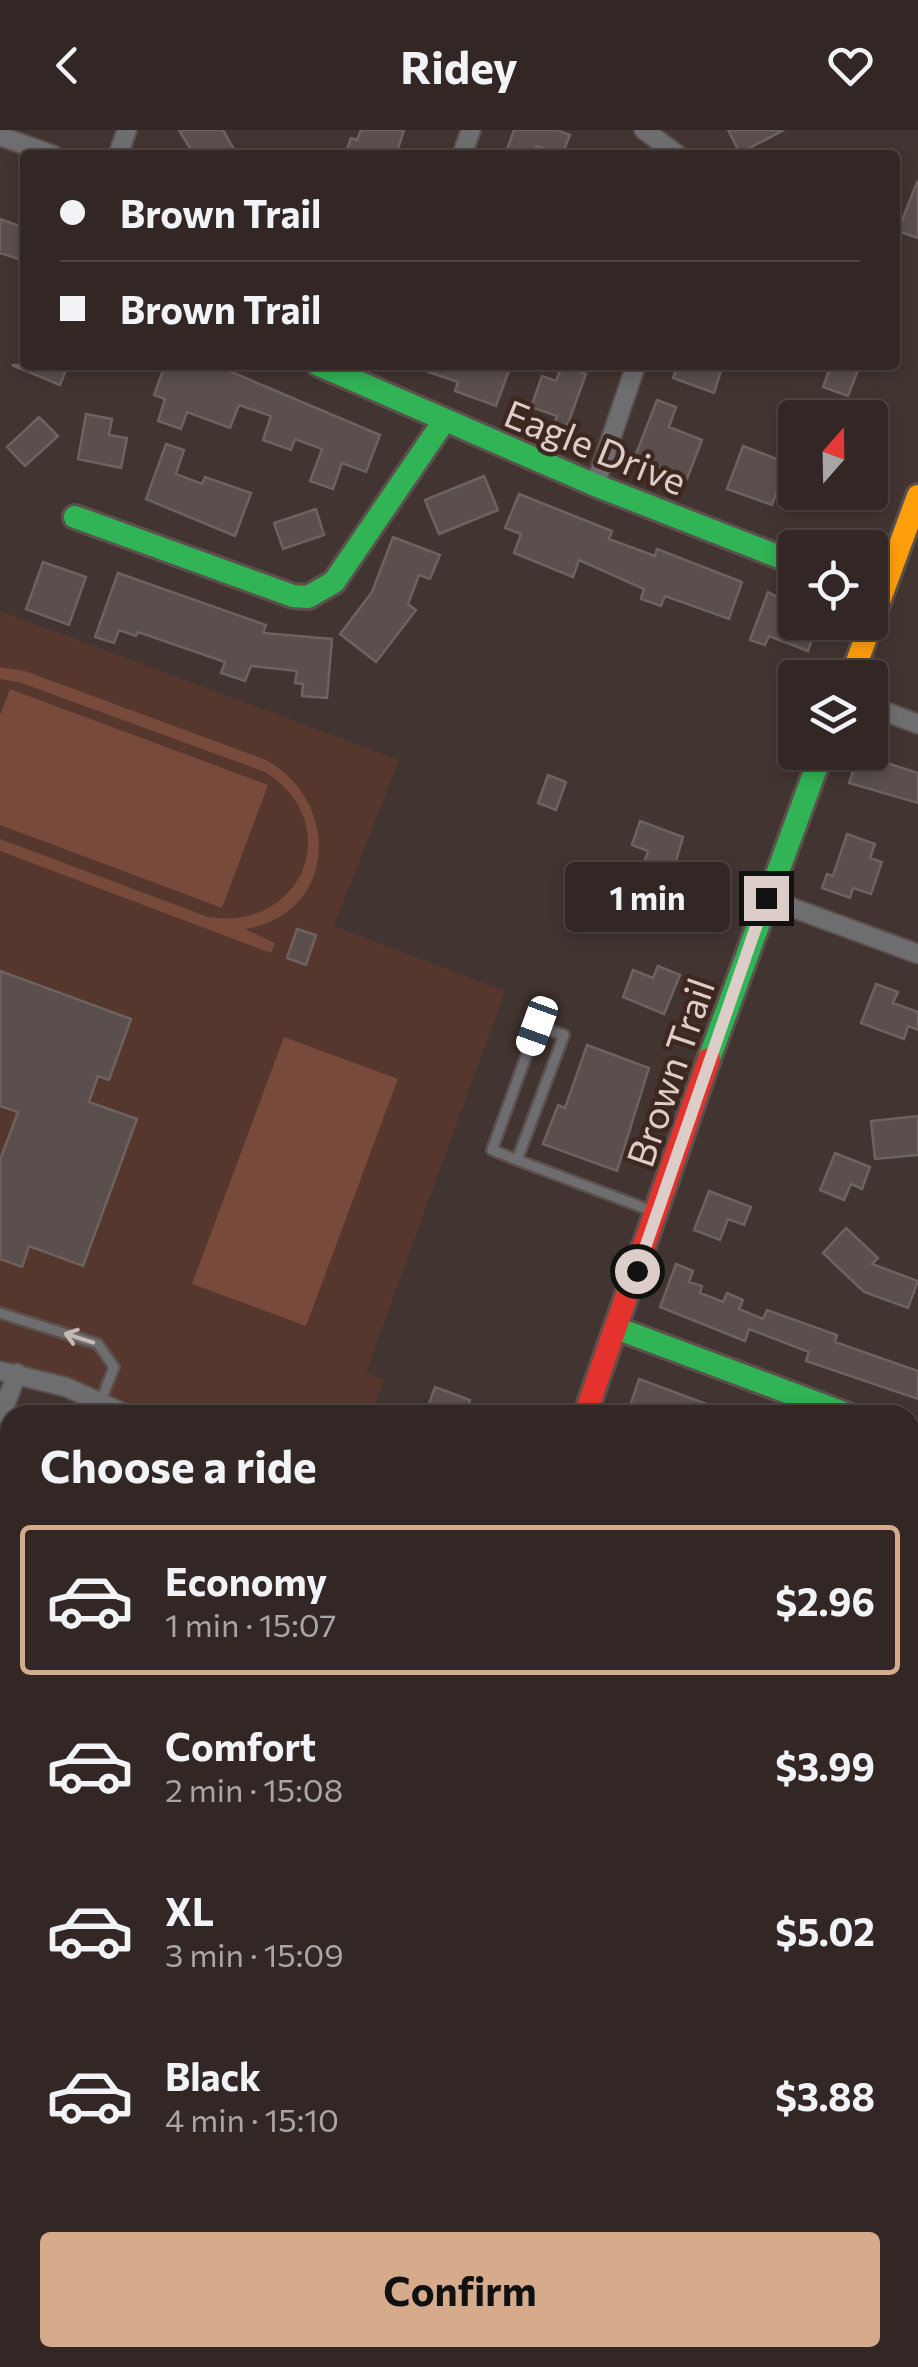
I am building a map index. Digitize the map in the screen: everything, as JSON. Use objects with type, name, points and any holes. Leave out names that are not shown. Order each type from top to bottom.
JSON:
[{"type":"street","points":[[644,130],[671,150]]},
{"type":"street","points":[[0,136],[39,150]]},
{"type":"street","name":"Eagle Drive","points":[[330,370],[594,486],[778,556]]},
{"type":"street","points":[[594,486],[634,370]]},
{"type":"street","points":[[75,517],[292,596],[308,597],[334,582],[444,422]]},
{"type":"street","points":[[888,566],[918,496]]},
{"type":"street","points":[[888,713],[918,724]]},
{"type":"street","name":"Brown Trail","points":[[588,1405],[766,898],[815,770]]},
{"type":"street","points":[[766,898],[918,954]]},
{"type":"street","points":[[616,1328],[821,1405]]},
{"type":"street","points":[[3,1405],[9,1372],[109,1405]]},
{"type":"lane","points":[[517,1160],[564,1035],[537,1026],[492,1150],[517,1160],[658,1214]]},
{"type":"lane","points":[[0,1313],[98,1344],[114,1366],[101,1401]]},
{"type":"shaded area","points":[[0,611],[399,760],[334,926],[505,991],[366,1372],[384,1380],[375,1405],[99,1405],[0,1371]]},
{"type":"shaded area","points":[[0,667],[25,671],[266,760],[291,779],[308,802],[317,828],[318,855],[312,880],[298,902],[275,919],[245,929],[275,943],[271,953],[0,851],[0,839],[208,917],[241,917],[269,908],[289,891],[303,869],[308,844],[304,818],[290,793],[265,772],[19,682],[0,679]]},
{"type":"shaded area","points":[[10,689],[268,785],[222,908],[0,825],[0,715]]},
{"type":"shaded area","points":[[284,1037],[398,1079],[306,1326],[192,1284]]},
{"type":"building","points":[[179,130],[223,130],[234,150],[191,150]]},
{"type":"building","points":[[361,130],[404,130],[398,150],[347,150],[351,138],[357,140]]},
{"type":"building","points":[[514,130],[557,130],[570,135],[564,150],[536,146],[534,150],[507,150]]},
{"type":"building","points":[[728,130],[784,130],[746,150],[738,150]]},
{"type":"building","points":[[917,182],[918,238],[900,232]]},
{"type":"building","points":[[0,219],[20,226],[20,259],[0,253]]},
{"type":"building","points":[[24,370],[66,370],[60,385]]},
{"type":"building","points":[[163,370],[227,370],[380,435],[366,472],[342,463],[333,489],[310,481],[322,449],[295,439],[291,450],[263,440],[271,416],[239,405],[230,428],[187,412],[181,429],[158,421],[165,399],[154,395]]},
{"type":"building","points":[[423,370],[509,370],[496,406],[455,391],[458,382]]},
{"type":"building","points":[[560,370],[586,374],[565,432],[553,427],[557,416],[531,407],[542,376],[556,381]]},
{"type":"building","points":[[676,370],[721,370],[714,393],[673,378]]},
{"type":"building","points":[[829,370],[858,370],[848,396],[823,387]]},
{"type":"building","points":[[657,400],[676,407],[669,427],[702,440],[687,479],[634,459]]},
{"type":"building","points":[[86,414],[112,419],[109,435],[127,438],[121,468],[78,459]]},
{"type":"building","points":[[39,417],[58,436],[25,466],[7,447]]},
{"type":"building","points":[[166,444],[184,450],[176,474],[202,484],[205,477],[251,493],[235,536],[146,499]]},
{"type":"building","points":[[743,446],[778,460],[778,488],[772,505],[727,489]]},
{"type":"building","points":[[484,476],[498,510],[439,534],[425,500]]},
{"type":"building","points":[[519,494],[612,531],[609,539],[655,556],[657,549],[742,582],[729,619],[665,596],[661,606],[641,599],[644,589],[579,560],[573,577],[514,553],[521,534],[505,528]]},
{"type":"building","points":[[316,509],[324,535],[283,549],[274,523]]},
{"type":"building","points":[[393,537],[440,555],[430,579],[419,575],[408,604],[416,610],[376,662],[340,634],[372,592]]},
{"type":"building","points":[[43,562],[86,577],[69,625],[26,609]]},
{"type":"building","points":[[118,573],[266,625],[263,633],[332,639],[327,698],[302,696],[303,684],[295,683],[297,671],[251,666],[245,681],[221,673],[225,662],[138,632],[136,636],[119,630],[114,643],[95,637]]},
{"type":"building","points":[[768,592],[778,597],[778,639],[769,636],[765,645],[750,640]]},
{"type":"building","points":[[779,640],[812,640],[808,651]]},
{"type":"building","points":[[888,763],[918,773],[918,803],[849,783],[853,770],[888,770]]},
{"type":"building","points":[[548,775],[566,782],[556,810],[538,803]]},
{"type":"building","points":[[640,821],[683,837],[668,888],[639,877],[648,851],[632,845]]},
{"type":"building","points":[[847,834],[875,844],[870,858],[882,862],[871,894],[853,888],[850,898],[822,888],[827,874],[833,876]]},
{"type":"building","points":[[297,929],[316,935],[306,965],[287,958]]},
{"type":"building","points":[[658,966],[680,975],[664,1014],[623,997],[633,970],[653,978]]},
{"type":"building","points":[[0,971],[131,1019],[109,1080],[98,1076],[89,1102],[137,1119],[83,1266],[29,1246],[22,1267],[0,1259],[0,1160],[18,1112],[0,1106]]},
{"type":"building","points":[[876,984],[898,992],[893,1003],[918,1012],[918,1030],[908,1026],[904,1039],[861,1023]]},
{"type":"building","points":[[587,1045],[649,1068],[617,1171],[543,1144],[558,1105],[565,1108]]},
{"type":"building","points":[[918,1116],[918,1155],[875,1159],[871,1121]]},
{"type":"building","points":[[835,1153],[870,1167],[862,1189],[851,1184],[844,1200],[820,1190]]},
{"type":"building","points":[[709,1191],[751,1207],[744,1225],[728,1219],[720,1240],[694,1230]]},
{"type":"building","points":[[846,1228],[878,1258],[872,1264],[918,1281],[908,1308],[864,1292],[823,1253]]},
{"type":"building","points":[[676,1264],[693,1271],[689,1282],[702,1286],[700,1293],[723,1302],[727,1293],[743,1300],[739,1309],[763,1319],[767,1310],[837,1335],[835,1342],[918,1371],[918,1399],[806,1361],[809,1352],[749,1329],[745,1341],[660,1307]]},
{"type":"building","points":[[639,1379],[710,1405],[630,1405]]},
{"type":"building","points":[[435,1387],[470,1400],[468,1405],[429,1405]]},
{"type":"traffic: fast","points":[[330,370],[595,485],[778,556]]},
{"type":"traffic: fast","points":[[75,517],[293,596],[308,597],[334,582],[444,421]]},
{"type":"traffic: fast","points":[[709,1059],[815,770]]},
{"type":"traffic: fast","points":[[616,1328],[822,1405]]},
{"type":"traffic: slow","points":[[858,660],[918,496]]},
{"type":"traffic: jam","points":[[588,1405],[709,1059]]},
{"type":"route","points":[[637,1271],[766,898]]}]
